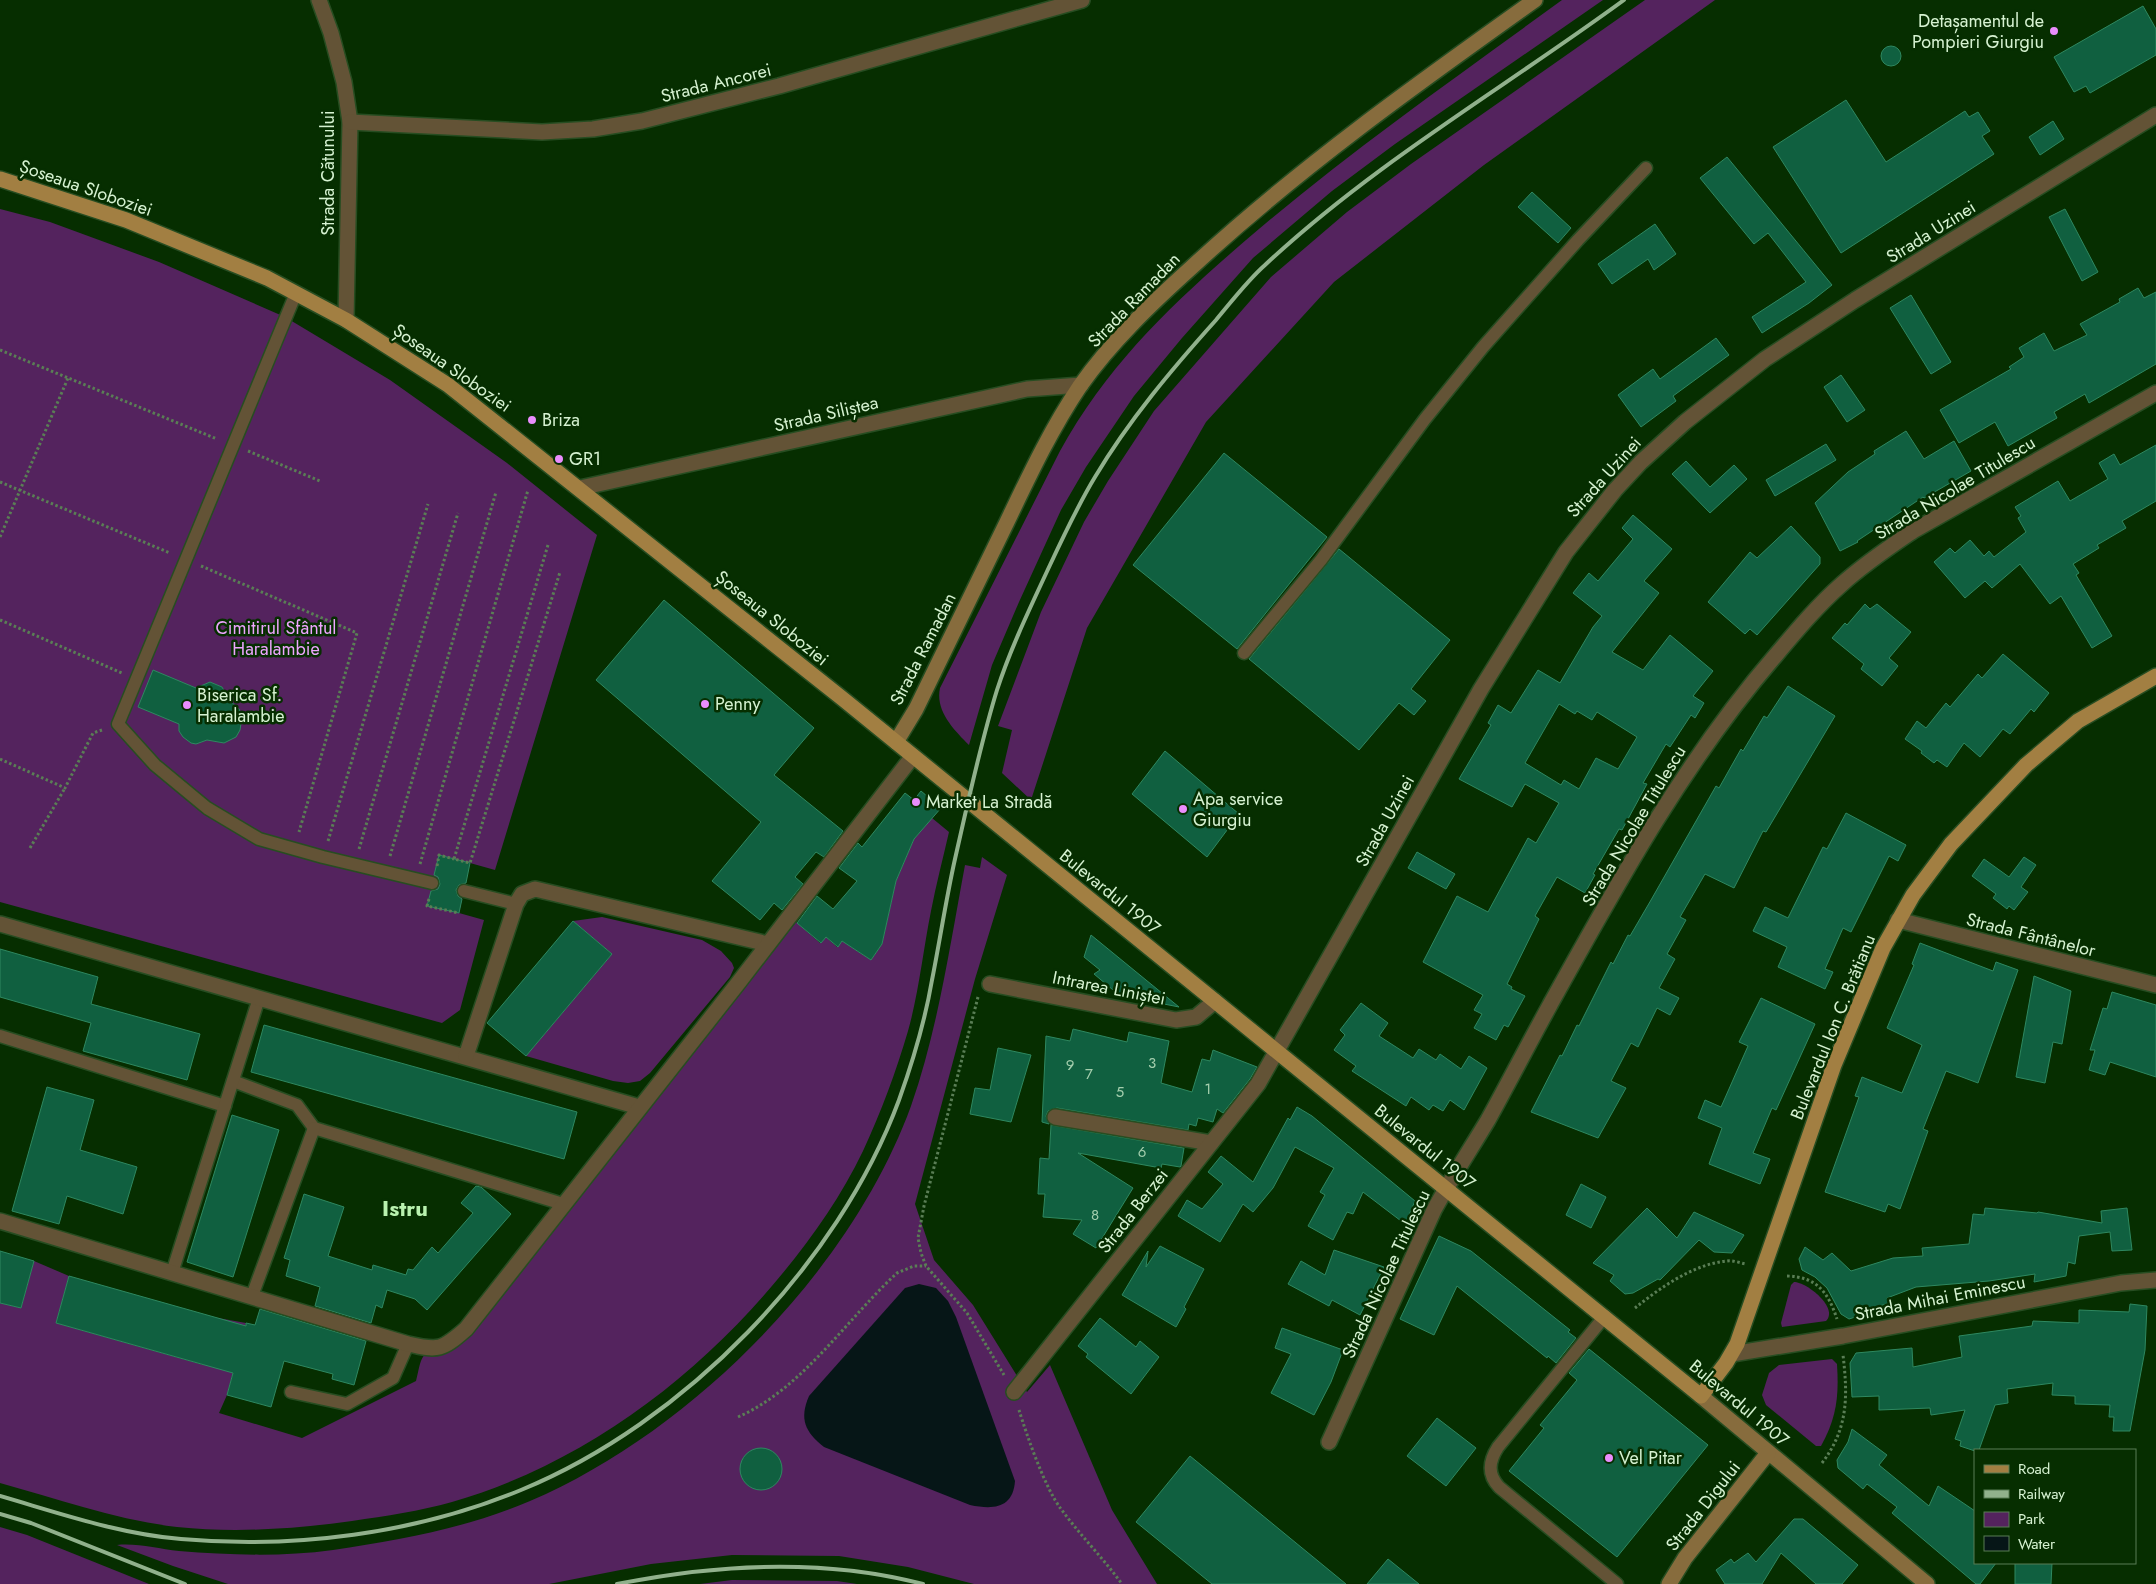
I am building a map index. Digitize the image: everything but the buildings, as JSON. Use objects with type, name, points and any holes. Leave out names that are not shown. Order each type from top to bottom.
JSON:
[{"type":"main road","name":"Șoseaua Sloboziei","points":[[0,179],[126,220],[267,278],[346,320],[448,385],[580,488],[896,742]]},
{"type":"main road","name":"Bulevardul Ion C. Brătianu","points":[[1701,1396],[1732,1354],[1834,1065],[1858,1003],[1898,920],[1946,850],[1989,802],[2026,765],[2078,722],[2156,676]]},
{"type":"main road","name":"Bulevardul 1907","points":[[896,742],[1605,1316],[1701,1396]]},
{"type":"street","name":"Strada Cătunului","points":[[319,0],[331,33],[342,74],[350,122],[346,320]]},
{"type":"street","name":"Strada Ancorei","points":[[350,122],[533,132],[593,130],[642,121],[779,86],[1082,0]]},
{"type":"street","name":"Strada Ramadan","points":[[896,742],[916,709],[1046,443],[1081,385],[1133,324],[1230,231],[1270,197],[1331,149],[1535,0]]},
{"type":"street","name":"Strada Uzinei","points":[[1276,1051],[1481,689],[1529,609],[1566,552],[1590,520],[1641,462],[1691,416],[1765,359],[1855,300],[2156,115]]},
{"type":"street","name":"Strada Siliștea","points":[[580,488],[1027,389],[1081,385]]},
{"type":"street","name":"Strada Nicolae Titulescu","points":[[1329,1442],[1434,1210],[1446,1188],[1488,1119],[1581,949],[1681,782],[1728,713],[1800,626],[1842,583],[1913,531],[2156,393]]},
{"type":"street","points":[[0,1221],[408,1344],[430,1349],[440,1348],[466,1329],[913,756]]},
{"type":"street","points":[[466,1056],[516,904],[522,894],[535,889],[768,944]]},
{"type":"street","name":"Strada Fântânelor","points":[[1898,920],[2156,986]]},
{"type":"street","points":[[0,924],[639,1107]]},
{"type":"street","name":"Intrarea Liniștei","points":[[990,984],[1176,1020],[1196,1017],[1215,1001]]},
{"type":"street","name":"Strada Berzei","points":[[1014,1392],[1258,1084],[1276,1051]]},
{"type":"street","points":[[1055,1117],[1211,1143]]},
{"type":"street","name":"Strada Mihai Eminescu","points":[[1732,1354],[1843,1336],[2121,1282],[2156,1280]]},
{"type":"street","name":"Bulevardul 1907","points":[[1701,1396],[1927,1584]]},
{"type":"street","name":"Strada Digului","points":[[1669,1584],[1685,1558],[1768,1453]]},
{"type":"lane","points":[[1244,653],[1321,560],[1425,419],[1483,347],[1578,240],[1646,168]]},
{"type":"lane","points":[[296,293],[118,724],[155,764],[207,808],[259,839],[294,850],[432,883]]},
{"type":"lane","points":[[464,891],[516,904]]},
{"type":"lane","points":[[172,1273],[258,998]]},
{"type":"lane","points":[[0,1036],[225,1106]]},
{"type":"lane","points":[[233,1081],[297,1105],[314,1128],[563,1204]]},
{"type":"lane","points":[[252,1296],[314,1128]]},
{"type":"lane","points":[[1605,1316],[1498,1447],[1493,1454],[1490,1468],[1493,1481],[1498,1487],[1617,1584]]},
{"type":"lane","points":[[291,1392],[347,1404],[393,1378],[408,1344]]},
{"type":"path","points":[[0,350],[320,481]]},
{"type":"path","points":[[0,537],[68,378]]},
{"type":"path","points":[[0,482],[357,633],[294,850]]},
{"type":"path","points":[[415,879],[528,490]]},
{"type":"path","points":[[385,871],[496,492]]},
{"type":"path","points":[[323,857],[428,504]]},
{"type":"path","points":[[355,864],[458,513]]},
{"type":"path","points":[[548,545],[454,859],[470,863],[560,572]]},
{"type":"path","points":[[0,620],[136,679]]},
{"type":"path","points":[[30,848],[65,788],[93,733],[118,724]]},
{"type":"path","points":[[0,759],[65,788]]},
{"type":"path","points":[[990,984],[985,985],[979,993],[924,1206],[918,1238],[921,1253],[926,1266],[967,1313],[1014,1392],[1022,1420],[1051,1494],[1122,1584]]},
{"type":"path","points":[[1635,1308],[1664,1287],[1688,1273],[1710,1264],[1729,1260],[1746,1264]]},
{"type":"path","points":[[738,1417],[762,1405],[794,1380],[897,1273],[914,1266],[926,1266]]},
{"type":"path","points":[[1787,1276],[1802,1276],[1824,1292],[1831,1303],[1839,1324]]},
{"type":"path","points":[[1822,1463],[1834,1448],[1842,1424],[1846,1398],[1842,1351]]},
{"type":"green space","points":[[1562,0],[1603,0],[1395,144],[1332,191],[1253,258],[1182,338],[1134,396],[1086,467],[1061,510],[992,665],[969,745],[957,733],[943,712],[939,696],[940,688],[1060,451],[1099,390],[1120,363],[1192,288],[1284,208],[1401,117]]},
{"type":"green space","points":[[1645,0],[1715,0],[1484,165],[1334,282],[1206,422],[1087,628],[1031,800],[1002,773],[1012,730],[998,726],[1041,612],[1084,522],[1108,481],[1154,411],[1271,277],[1347,212],[1411,164]]},
{"type":"green space","name":"Cimitirul Sfântul Haralambie","points":[[0,209],[50,222],[159,262],[285,317],[390,380],[507,463],[597,535],[495,870],[470,863],[459,913],[484,920],[460,1010],[442,1023],[0,902]]},
{"type":"green space","points":[[932,818],[949,832],[937,881],[915,1001],[908,1031],[893,1077],[863,1151],[845,1185],[824,1218],[777,1280],[709,1352],[671,1385],[631,1415],[589,1442],[545,1466],[499,1486],[428,1508],[309,1526],[221,1530],[155,1524],[110,1514],[0,1483],[0,1303],[21,1308],[34,1261],[69,1276],[56,1323],[204,1365],[218,1318],[246,1323],[227,1395],[219,1413],[302,1438],[416,1381],[422,1358],[429,1351],[441,1348],[559,1217],[796,922],[820,943],[826,937],[837,947],[842,941],[871,960],[882,944],[896,881],[914,839]]},
{"type":"green space","points":[[982,857],[1007,875],[975,979],[915,1204],[934,1260],[973,1305],[1027,1392],[1050,1365],[1112,1510],[1157,1584],[974,1584],[908,1567],[839,1556],[732,1555],[651,1564],[549,1584],[228,1584],[117,1545],[217,1554],[295,1554],[383,1542],[458,1526],[530,1501],[590,1471],[649,1433],[705,1389],[758,1340],[807,1285],[849,1228],[884,1168],[911,1106],[929,1047],[965,865],[980,868]]},
{"type":"green space","points":[[602,917],[702,940],[721,951],[734,968],[730,977],[650,1073],[640,1081],[628,1083],[613,1081],[526,1056],[612,954],[573,921]]},
{"type":"green space","points":[[1794,1282],[1806,1286],[1825,1303],[1829,1316],[1826,1321],[1782,1327],[1781,1323],[1791,1285]]},
{"type":"green space","points":[[1832,1359],[1837,1364],[1838,1386],[1836,1406],[1831,1425],[1821,1446],[1816,1446],[1766,1405],[1762,1395],[1769,1373],[1779,1365]]},
{"type":"green space","points":[[0,1527],[27,1535],[149,1584],[0,1584]]},
{"type":"green space","points":[[732,1580],[837,1581],[857,1584],[700,1584]]},
{"type":"water","points":[[919,1284],[936,1288],[948,1301],[956,1317],[1015,1481],[1011,1497],[1001,1505],[979,1507],[970,1505],[824,1447],[808,1430],[804,1412],[809,1396],[905,1288]]},
{"type":"railway","points":[[0,1496],[112,1528],[181,1539],[267,1542],[354,1535],[439,1518],[521,1490],[582,1461],[640,1424],[696,1381],[748,1332],[796,1278],[837,1221],[872,1161],[899,1100],[922,1026],[955,859],[997,690],[1022,627],[1083,498],[1122,435],[1183,357],[1246,284],[1307,228],[1350,193],[1440,127],[1624,0]]},
{"type":"railway","points":[[0,1514],[31,1523],[185,1584]]},
{"type":"railway","points":[[617,1584],[693,1572],[731,1568],[770,1567],[809,1567],[847,1570],[923,1584]]},
{"type":"place","name":"Detașamentul de Pompieri Giurgiu","points":[[2054,31]]},
{"type":"place","name":"Briza","points":[[532,420]]},
{"type":"place","name":"GR1","points":[[559,459]]},
{"type":"place","name":"Penny","points":[[705,704]]},
{"type":"place","name":"Biserica Sf. Haralambie","points":[[187,705]]},
{"type":"place","name":"Market La Stradă","points":[[916,802]]},
{"type":"place","name":"Apa service Giurgiu","points":[[1183,809]]},
{"type":"place","name":"Vel Pitar","points":[[1609,1458]]},
{"type":"district","name":"Istru","points":[[405,1208]]}]
